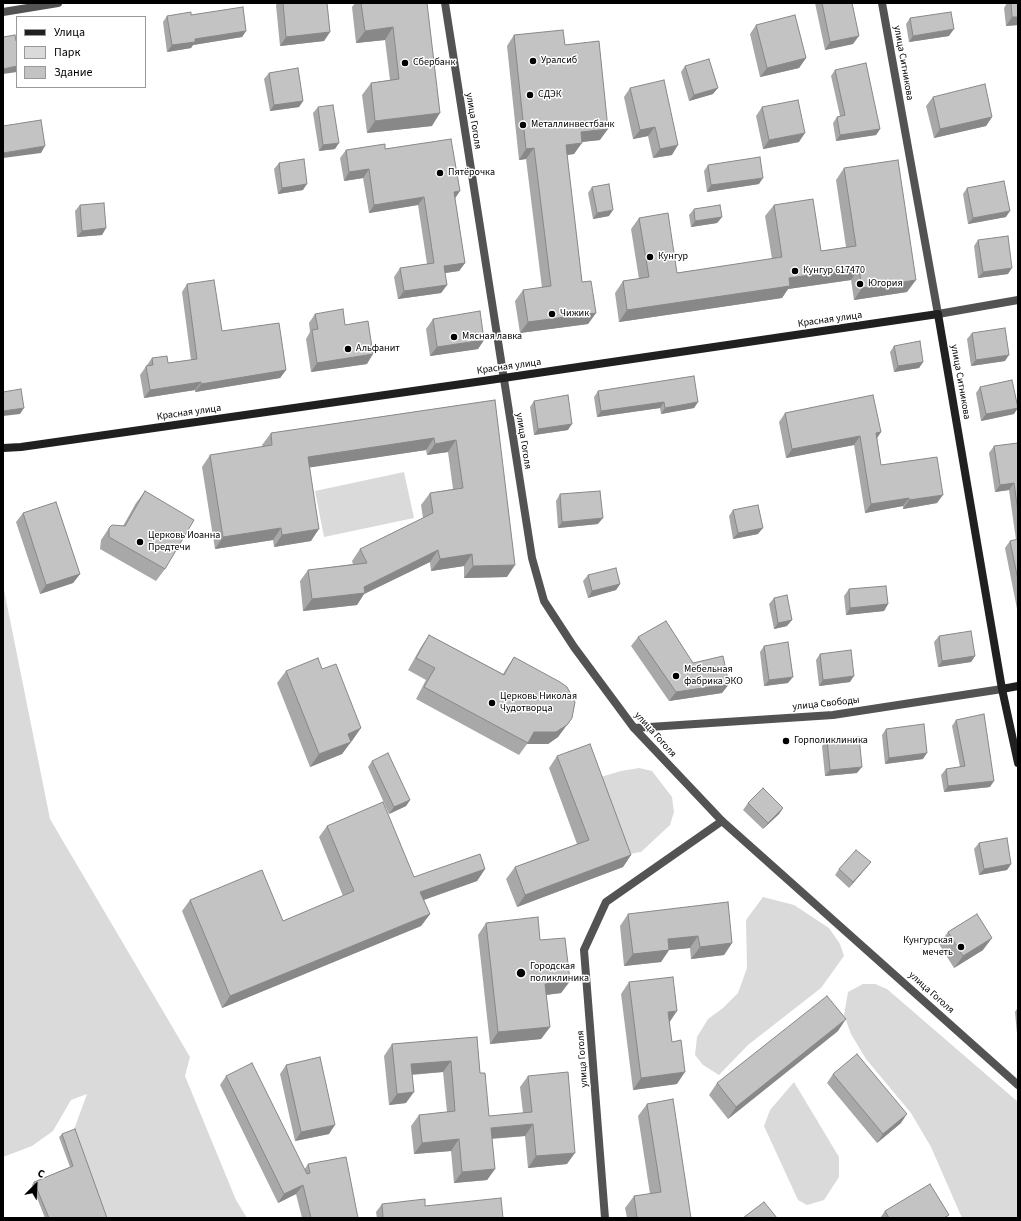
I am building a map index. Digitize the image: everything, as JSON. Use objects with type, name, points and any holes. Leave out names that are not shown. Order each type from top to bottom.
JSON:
[{"type":"main road","name":"Красная улица","points":[[3,448],[20,447],[502,378],[938,314]]},
{"type":"main road","name":"улица Ситникова","points":[[938,314],[1002,689],[1018,764]]},
{"type":"main road","name":"улица Свободы","points":[[1002,689],[1018,686]]},
{"type":"street","points":[[3,12],[58,3]]},
{"type":"street","name":"улица Гоголя","points":[[445,3],[502,378],[532,558],[544,601],[574,647],[634,728],[722,821],[1018,1085]]},
{"type":"street","name":"улица Ситникова","points":[[882,3],[938,314]]},
{"type":"street","name":"Красная улица","points":[[938,314],[1018,300]]},
{"type":"street","name":"улица Свободы","points":[[634,728],[833,715],[1002,689]]},
{"type":"street","name":"улица Гоголя","points":[[605,1218],[584,950],[606,902],[722,821]]},
{"type":"green space","points":[[404,472],[414,518],[324,537],[315,491]]},
{"type":"green space","points":[[3,585],[50,819],[190,1057],[185,1076],[236,1200],[247,1218],[103,1218],[73,1132],[87,1094],[71,1100],[53,1131],[32,1146],[3,1157]]},
{"type":"green space","points":[[639,768],[652,771],[672,797],[674,812],[670,825],[641,852],[623,855],[594,779],[621,771]]},
{"type":"green space","points":[[763,897],[794,905],[829,928],[840,944],[844,956],[821,988],[748,1045],[719,1075],[703,1065],[695,1055],[697,1037],[708,1019],[723,1008],[738,993],[747,968],[746,920]]},
{"type":"green space","points":[[863,984],[875,984],[887,989],[1018,1102],[1018,1218],[962,1218],[931,1147],[911,1113],[866,1059],[851,1034],[844,1015],[848,992]]},
{"type":"green space","points":[[794,1082],[839,1157],[839,1177],[824,1200],[807,1205],[798,1200],[764,1126],[770,1110]]},
{"type":"building","points":[[283,3],[327,3],[330,32],[286,37]]},
{"type":"building","points":[[361,3],[427,3],[440,113],[375,121],[371,83],[399,79],[393,27],[365,31]]},
{"type":"building","points":[[822,3],[852,3],[859,36],[830,42]]},
{"type":"building","points":[[1011,3],[1018,3],[1018,17],[1012,17]]},
{"type":"building","points":[[243,7],[246,31],[195,39],[195,42],[172,45],[167,16],[191,12],[191,15]]},
{"type":"building","points":[[951,12],[954,29],[913,36],[910,18]]},
{"type":"building","points":[[795,15],[806,58],[767,68],[756,25]]},
{"type":"building","points":[[563,30],[565,45],[599,41],[608,129],[581,132],[582,143],[566,145],[582,282],[591,281],[596,313],[528,322],[523,290],[551,286],[534,148],[526,149],[514,35]]},
{"type":"building","points":[[15,35],[16,66],[3,69],[3,37]]},
{"type":"building","points":[[709,59],[718,88],[694,95],[685,66]]},
{"type":"building","points":[[866,63],[880,129],[840,135],[837,117],[845,115],[835,70]]},
{"type":"building","points":[[298,68],[303,101],[274,105],[269,73]]},
{"type":"building","points":[[664,80],[678,145],[660,149],[655,127],[640,130],[630,88]]},
{"type":"building","points":[[985,84],[992,117],[940,129],[933,97]]},
{"type":"building","points":[[798,100],[805,133],[769,140],[762,107]]},
{"type":"building","points":[[333,105],[339,143],[323,145],[318,107]]},
{"type":"building","points":[[41,120],[45,146],[3,153],[3,126]]},
{"type":"building","points":[[451,139],[460,191],[454,192],[465,263],[444,266],[447,285],[404,291],[400,268],[434,263],[424,197],[374,205],[369,169],[349,172],[346,150],[385,144],[385,149]]},
{"type":"building","points":[[760,157],[763,178],[711,185],[708,165]]},
{"type":"building","points":[[304,159],[307,184],[282,188],[279,163]]},
{"type":"building","points":[[898,160],[916,280],[862,288],[859,268],[789,278],[790,286],[627,310],[623,281],[649,277],[639,218],[668,213],[677,273],[782,257],[774,205],[813,199],[821,251],[856,246],[844,168]]},
{"type":"building","points":[[1004,181],[1010,211],[973,218],[967,188]]},
{"type":"building","points":[[609,184],[613,210],[597,213],[592,187]]},
{"type":"building","points":[[104,203],[106,228],[82,231],[80,205]]},
{"type":"building","points":[[720,205],[722,217],[695,221],[694,209]]},
{"type":"building","points":[[1008,236],[1012,268],[983,272],[978,240]]},
{"type":"building","points":[[214,280],[222,331],[279,323],[286,370],[201,384],[201,382],[150,390],[146,366],[153,365],[152,358],[167,356],[168,363],[197,359],[187,284]]},
{"type":"building","points":[[343,309],[345,325],[368,321],[373,354],[317,363],[312,330],[318,329],[315,314]]},
{"type":"building","points":[[480,311],[484,340],[437,347],[433,319]]},
{"type":"building","points":[[1005,328],[1009,355],[976,360],[972,333]]},
{"type":"building","points":[[920,341],[923,362],[898,366],[894,346]]},
{"type":"building","points":[[694,376],[698,402],[665,408],[664,402],[601,411],[598,391]]},
{"type":"building","points":[[1012,380],[1018,408],[986,414],[980,387]]},
{"type":"building","points":[[21,389],[24,408],[3,411],[3,392]]},
{"type":"building","points":[[568,395],[572,424],[538,429],[534,401]]},
{"type":"building","points":[[873,395],[881,432],[876,433],[881,465],[937,457],[943,495],[909,500],[909,498],[871,504],[860,436],[792,449],[785,413]]},
{"type":"building","points":[[495,400],[515,565],[473,566],[472,554],[440,559],[438,550],[364,587],[365,593],[312,599],[308,570],[367,563],[360,549],[433,513],[430,493],[463,488],[456,440],[435,444],[434,438],[308,457],[319,529],[282,535],[281,528],[223,537],[210,455],[272,445],[271,433]]},
{"type":"building","points":[[1018,443],[1018,512],[1014,483],[1000,485],[994,446]]},
{"type":"building","name":"Церковь Иоанна Предтечи","points":[[145,491],[194,520],[165,569],[109,537],[109,528],[112,525],[125,526]]},
{"type":"building","points":[[600,491],[603,518],[562,522],[560,494]]},
{"type":"building","points":[[56,502],[80,574],[46,585],[23,513]]},
{"type":"building","points":[[758,505],[763,528],[738,533],[733,510]]},
{"type":"building","points":[[1018,539],[1018,580],[1010,541]]},
{"type":"building","points":[[616,568],[620,584],[592,591],[588,575]]},
{"type":"building","points":[[886,586],[888,604],[850,608],[849,589]]},
{"type":"building","points":[[787,595],[792,620],[778,623],[774,598]]},
{"type":"building","points":[[666,621],[693,663],[723,656],[729,684],[676,692],[638,637]]},
{"type":"building","points":[[971,631],[975,656],[942,661],[939,636]]},
{"type":"building","name":"Церковь Николая Чудотворца","points":[[429,635],[504,675],[514,657],[560,682],[567,687],[575,702],[572,718],[567,725],[556,732],[534,732],[528,743],[424,687],[435,668],[416,658]]},
{"type":"building","points":[[788,642],[793,677],[769,680],[764,646]]},
{"type":"building","points":[[851,650],[854,676],[823,680],[820,654]]},
{"type":"building","points":[[318,658],[322,669],[336,664],[361,728],[348,734],[351,742],[319,754],[286,671]]},
{"type":"building","points":[[984,714],[994,781],[948,786],[946,769],[965,766],[956,720]]},
{"type":"building","points":[[924,724],[927,753],[889,758],[886,729]]},
{"type":"building","points":[[859,737],[862,767],[830,770],[827,740]]},
{"type":"building","points":[[590,744],[631,855],[525,895],[515,867],[589,840],[557,756]]},
{"type":"building","points":[[388,753],[410,800],[394,807],[372,761]]},
{"type":"building","points":[[763,788],[783,808],[768,823],[748,803]]},
{"type":"building","points":[[383,802],[414,877],[480,854],[485,869],[420,892],[430,914],[230,996],[190,900],[262,870],[283,921],[354,891],[327,826]]},
{"type":"building","points":[[1007,838],[1011,864],[984,869],[979,843]]},
{"type":"building","points":[[856,850],[871,862],[853,882],[839,869]]},
{"type":"building","points":[[728,902],[732,943],[700,947],[698,936],[668,939],[669,950],[633,954],[628,914]]},
{"type":"building","points":[[977,914],[992,938],[963,956],[948,932]]},
{"type":"building","name":"Городская поликлиника","points":[[538,917],[540,940],[565,938],[570,981],[545,984],[550,1027],[498,1032],[486,923]]},
{"type":"building","points":[[673,977],[677,1011],[668,1012],[672,1042],[681,1040],[685,1072],[641,1078],[629,982]]},
{"type":"building","points":[[827,996],[846,1019],[736,1107],[717,1083]]},
{"type":"building","points":[[477,1037],[480,1073],[485,1073],[489,1116],[532,1112],[528,1076],[568,1072],[575,1153],[536,1156],[533,1124],[491,1128],[495,1169],[462,1172],[459,1139],[422,1143],[419,1115],[455,1111],[451,1061],[411,1064],[414,1092],[397,1094],[392,1044]]},
{"type":"building","points":[[857,1054],[907,1114],[883,1134],[833,1074]]},
{"type":"building","points":[[320,1057],[335,1125],[301,1132],[286,1065]]},
{"type":"building","points":[[252,1063],[307,1174],[310,1173],[308,1164],[346,1157],[358,1218],[311,1218],[303,1185],[284,1194],[226,1076]]},
{"type":"building","points":[[673,1099],[691,1218],[637,1218],[634,1196],[661,1192],[647,1104]]},
{"type":"building","points":[[75,1129],[107,1218],[49,1218],[34,1182],[73,1166],[62,1134]]},
{"type":"building","points":[[930,1184],[949,1215],[944,1218],[889,1218],[885,1211]]},
{"type":"building","points":[[501,1198],[503,1218],[383,1218],[382,1204],[425,1199],[425,1206]]},
{"type":"building","points":[[764,1202],[777,1218],[743,1218]]},
{"type":"place","name":"Уралсиб","points":[[533,61]]},
{"type":"place","name":"Сбербанк","points":[[405,63]]},
{"type":"place","name":"СДЭК","points":[[530,95]]},
{"type":"place","name":"Металлинвестбанк","points":[[523,125]]},
{"type":"place","name":"Пятёрочка","points":[[440,173]]},
{"type":"place","name":"Кунгур","points":[[650,257]]},
{"type":"place","name":"Кунгур 617470","points":[[795,271]]},
{"type":"place","name":"Югория","points":[[860,284]]},
{"type":"place","name":"Чижик","points":[[552,314]]},
{"type":"place","name":"Мясная лавка","points":[[454,337]]},
{"type":"place","name":"Альфанит","points":[[348,349]]},
{"type":"place","name":"Церковь Иоанна Предтечи","points":[[140,542]]},
{"type":"place","name":"Мебельная фабрика ЭКО","points":[[676,676]]},
{"type":"place","name":"Церковь Николая Чудотворца","points":[[492,703]]},
{"type":"place","name":"Горполиклиника","points":[[786,741]]},
{"type":"place","name":"Кунгурская мечеть","points":[[961,947]]},
{"type":"place","name":"Городская поликлиника","points":[[521,973]]}]
